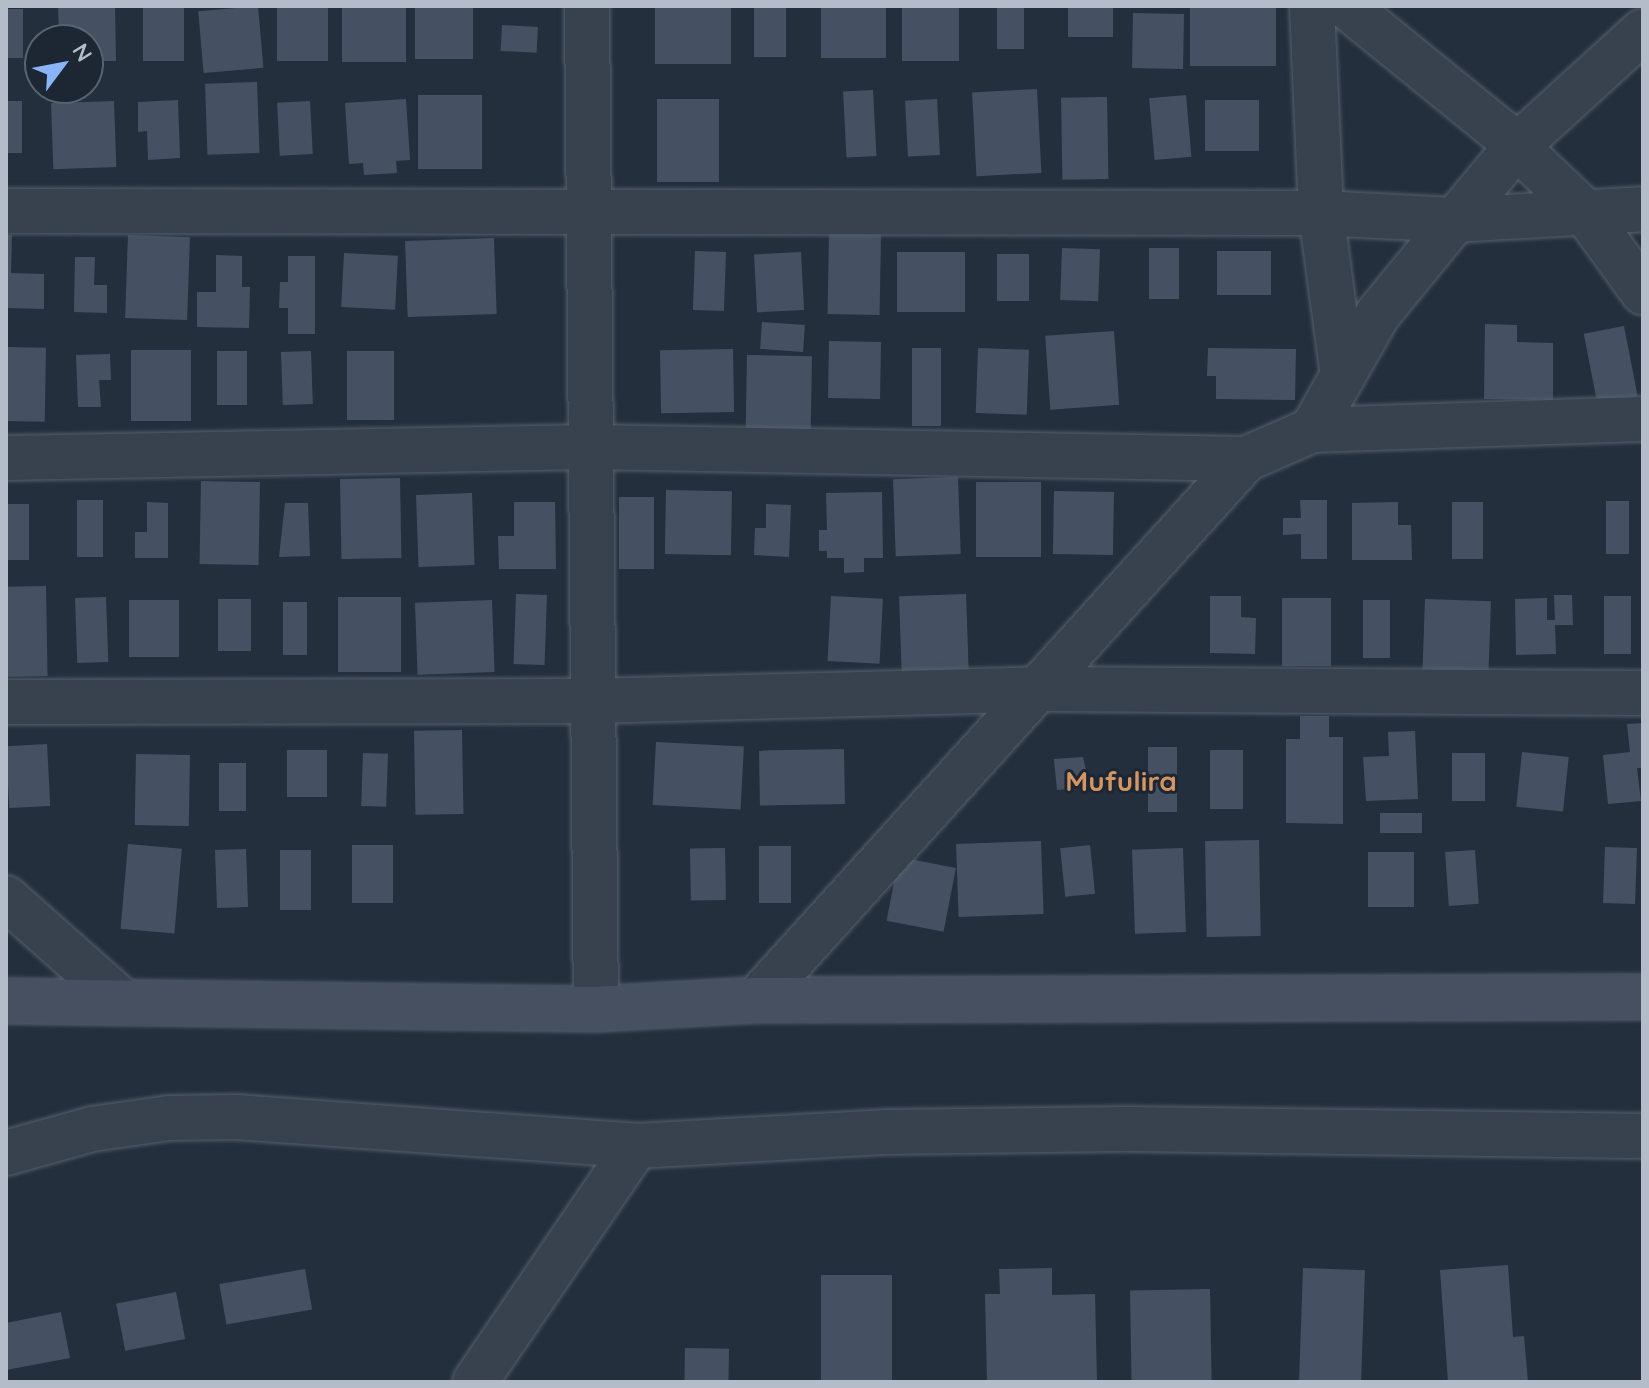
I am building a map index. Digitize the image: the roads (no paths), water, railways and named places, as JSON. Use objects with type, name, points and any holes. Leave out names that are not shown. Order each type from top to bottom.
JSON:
[{"type":"street","points":[[587,6],[596,1009]]},
{"type":"street","points":[[1312,6],[1321,213],[1343,376]]},
{"type":"street","points":[[1346,6],[1516,147],[1585,212],[1643,292]]},
{"type":"street","points":[[1312,430],[1378,314],[1455,220],[1516,147],[1643,31]]},
{"type":"street","points":[[6,211],[1321,213],[1455,220],[1643,209]]},
{"type":"street","points":[[756,1000],[1041,689],[1246,459],[1312,430],[1643,419]]},
{"type":"street","points":[[6,458],[591,447],[1246,459]]},
{"type":"street","points":[[6,702],[593,701],[1041,689],[1643,693]]},
{"type":"street","points":[[6,898],[121,1000]]},
{"type":"street","points":[[6,1001],[121,1000],[596,1009],[756,1000],[1643,997]]},
{"type":"street","points":[[6,1153],[92,1129],[169,1118],[236,1117],[636,1146],[884,1132],[1129,1129],[1643,1136]]},
{"type":"street","points":[[475,1382],[636,1146]]},
{"type":"district","name":"Mufulira","points":[[1121,781]]}]
